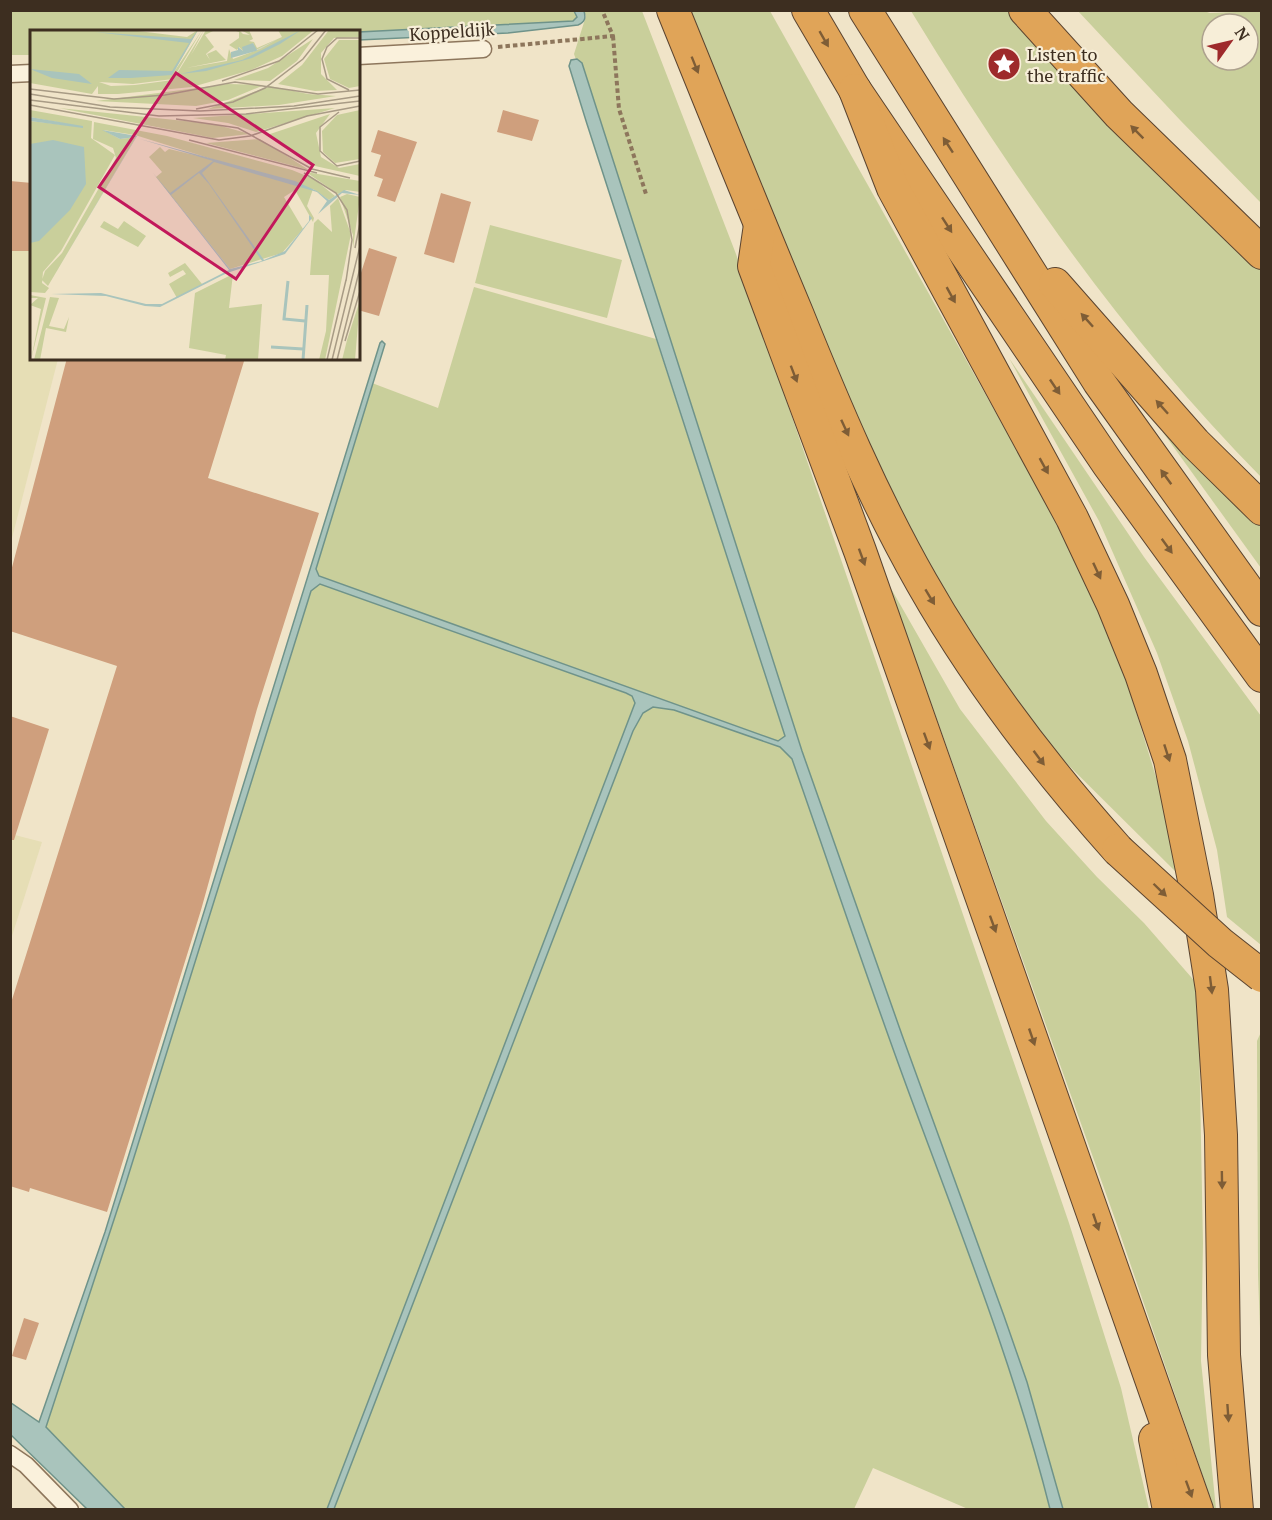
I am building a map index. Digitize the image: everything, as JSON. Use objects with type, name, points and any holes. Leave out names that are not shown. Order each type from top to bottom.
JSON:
[{"type":"highway","points":[[674,10],[831,396],[891,527],[922,583],[1001,708],[1050,773],[1118,850],[1220,944],[1262,976]]},
{"type":"highway","points":[[808,10],[855,90],[1108,464],[1262,676]]},
{"type":"highway","points":[[865,10],[1099,382],[1262,610]]},
{"type":"highway","points":[[1025,10],[1119,114],[1178,174],[1262,253]]},
{"type":"highway","points":[[855,90],[893,188],[1072,518],[1113,605],[1141,674],[1170,760],[1196,884],[1212,990],[1221,1135],[1224,1355],[1237,1509]]},
{"type":"highway","points":[[1178,174],[1262,233]]},
{"type":"highway","points":[[991,212],[1195,443],[1262,509]]},
{"type":"highway","points":[[760,225],[753,266],[864,562],[1197,1509]]},
{"type":"highway","points":[[1128,1316],[1169,1509]]},
{"type":"street","name":"Koppeldijk","points":[[360,56],[483,49]]},
{"type":"street","points":[[10,74],[30,73]]},
{"type":"street","points":[[10,1454],[26,1465],[70,1509]]},
{"type":"path","points":[[602,10],[613,36],[619,109],[646,194]]},
{"type":"path","name":"Koppeldijk","points":[[483,49],[613,36]]},
{"type":"shaded area","points":[[11,251],[30,251],[30,360],[58,360],[11,542]]},
{"type":"shaded area","points":[[11,834],[42,842],[11,939]]},
{"type":"green space","points":[[574,10],[577,17],[574,21],[360,32],[360,30],[30,30],[30,55],[11,55],[10,11]]},
{"type":"green space","points":[[584,11],[642,11],[736,254],[1069,1223],[1121,1388],[1149,1509],[968,1509],[873,1468],[854,1509],[125,1509],[44,1428],[123,1191],[312,577],[641,699],[801,750],[626,204],[574,54],[586,16]]},
{"type":"green space","points":[[690,11],[770,11],[1073,550],[1120,659],[1180,856],[1183,879],[1026,723],[995,678],[919,548],[852,407]]},
{"type":"green space","points":[[911,11],[1009,11],[1174,184],[1261,270],[1261,477],[1162,369],[1072,254],[989,135]]},
{"type":"green space","points":[[1078,11],[1207,12],[1200,12],[1200,72],[1260,72],[1260,12],[1236,12],[1261,11],[1261,203]]},
{"type":"green space","points":[[490,225],[622,260],[607,318],[475,283]]},
{"type":"green space","points":[[474,287],[656,339],[785,735],[783,740],[778,741],[319,576],[316,569],[372,383],[438,408]]},
{"type":"green space","points":[[1009,358],[1144,557],[1261,716],[1261,945],[1227,917],[1217,850],[1188,741],[1157,653],[1099,521]]},
{"type":"green space","points":[[1162,431],[1261,522],[1261,568]]},
{"type":"green space","points":[[889,585],[960,709],[1046,821],[1097,877],[1144,923],[1198,985],[1203,1243],[1201,1361],[1216,1509],[1214,1509],[1115,1219]]},
{"type":"green space","points":[[1261,1032],[1261,1355],[1258,1275],[1257,1041]]},
{"type":"water","points":[[574,11],[584,11],[584,20],[578,25],[508,33],[360,40],[360,32],[573,21],[577,17]]},
{"type":"water","points":[[577,59],[582,63],[802,751],[1027,1382],[1063,1509],[1050,1509],[1021,1406],[987,1304],[881,1016],[792,759],[780,747],[674,710],[653,707],[643,713],[633,731],[334,1509],[327,1509],[635,703],[632,696],[626,693],[320,584],[311,591],[125,1186],[46,1427],[125,1509],[87,1509],[11,1435],[11,1403],[39,1422],[105,1232],[380,343],[382,341],[385,344],[316,569],[319,576],[778,741],[785,736],[569,66],[571,60]]},
{"type":"building","points":[[503,110],[539,120],[532,141],[497,132]]},
{"type":"building","points":[[378,130],[417,142],[395,202],[377,196],[383,179],[374,176],[381,155],[371,152]]},
{"type":"building","points":[[10,181],[30,183],[30,251],[10,251]]},
{"type":"building","points":[[441,193],[471,202],[454,263],[424,254]]},
{"type":"building","points":[[369,248],[397,257],[379,316],[360,311],[360,276]]},
{"type":"building","points":[[66,360],[244,360],[208,478],[319,513],[257,709],[201,910],[107,1212],[30,1188],[29,1192],[10,1186],[10,1006],[117,666],[10,631],[10,575]]},
{"type":"building","points":[[10,716],[49,729],[14,840],[10,840]]},
{"type":"building","points":[[24,1318],[39,1323],[26,1360],[12,1356]]},
{"type":"place","name":"Listen to the traffic","points":[[1004,64]]}]
